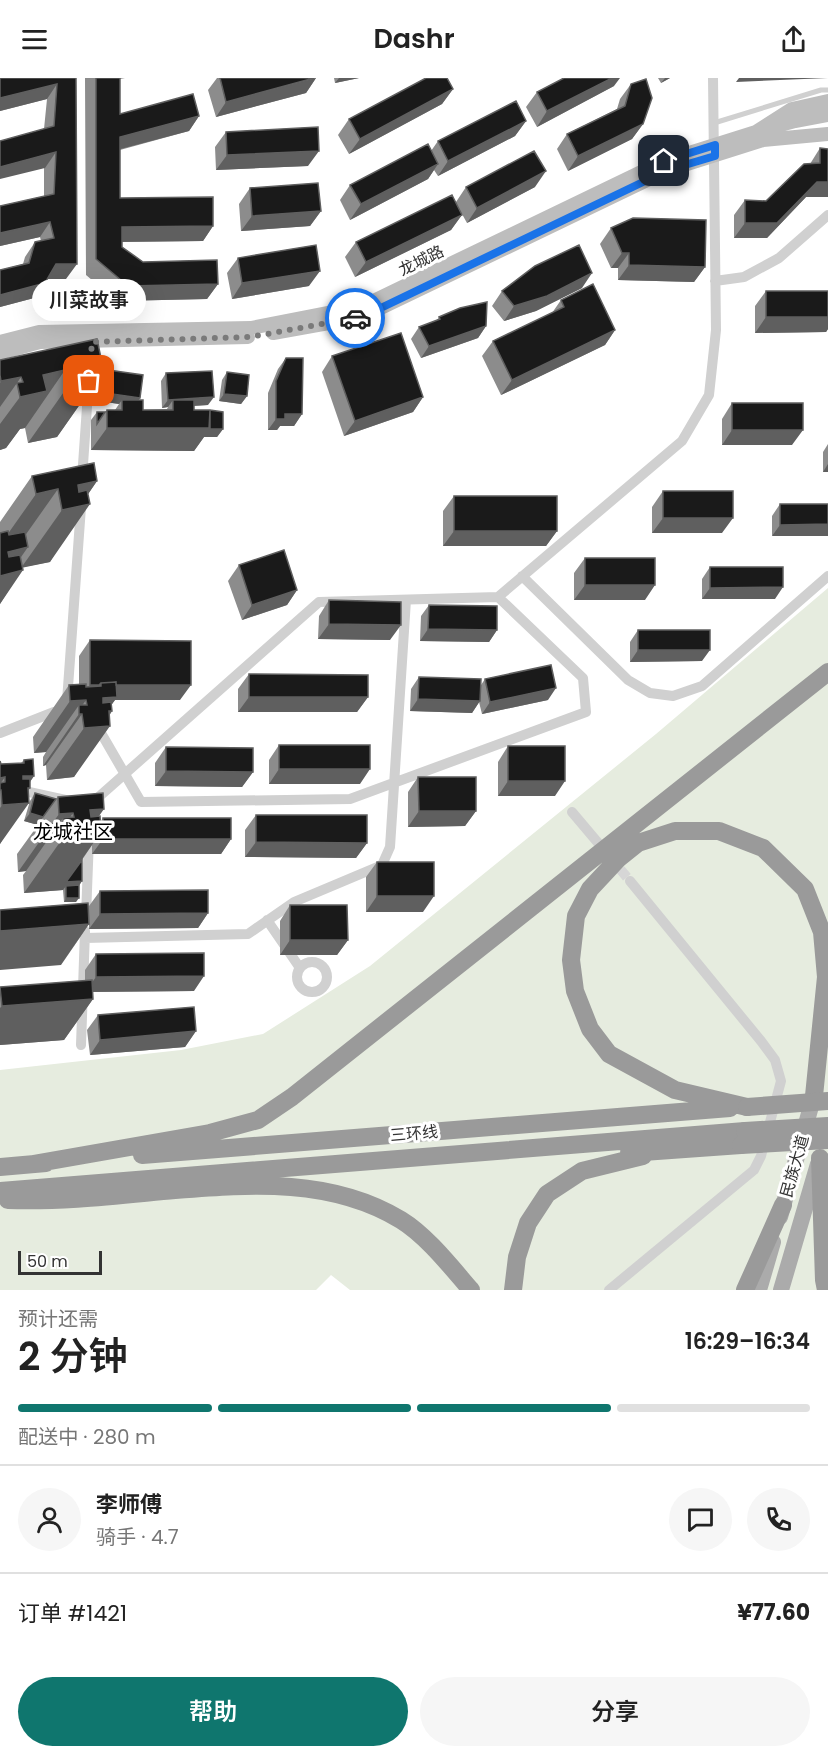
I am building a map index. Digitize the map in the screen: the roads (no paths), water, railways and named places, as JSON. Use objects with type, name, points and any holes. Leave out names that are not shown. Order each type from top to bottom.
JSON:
[{"type":"highway","points":[[33,1164],[210,1133],[258,1120],[292,1097],[828,672]]},
{"type":"highway","points":[[747,1107],[675,1090],[609,1054],[590,1029],[575,991],[571,960],[576,916],[590,889],[618,859],[638,843],[675,831],[719,831],[763,848],[805,889],[822,932],[826,977],[821,1098]]},
{"type":"highway","name":"三环线","points":[[0,1167],[747,1107],[821,1098]]},
{"type":"highway","name":"三环线","points":[[0,1191],[743,1138],[828,1129]]},
{"type":"highway","points":[[513,1290],[517,1257],[528,1223],[547,1194],[582,1171],[630,1158],[743,1138],[828,1140]]},
{"type":"highway","points":[[0,1200],[45,1201],[691,1148]]},
{"type":"highway","points":[[820,1158],[826,1290]]},
{"type":"highway","points":[[238,1185],[309,1187],[360,1200],[402,1220],[437,1251],[471,1290]]},
{"type":"highway","points":[[745,1290],[783,1205]]},
{"type":"main road","name":"民族大道","points":[[759,1290],[783,1205],[821,1098],[828,1042]]},
{"type":"main road","name":"民族大道","points":[[781,1290],[828,1129]]},
{"type":"street","points":[[81,1045],[89,816],[124,775],[319,602],[498,597],[681,441],[709,395],[716,330],[713,78]]},
{"type":"street","name":"龙城路","points":[[759,136],[792,109],[828,101]]},
{"type":"street","points":[[759,136],[795,121],[828,116]]},
{"type":"street","points":[[759,136],[828,124]]},
{"type":"street","name":"龙城路","points":[[0,353],[40,342],[91,353],[250,337],[362,317],[668,170],[715,150],[759,136],[828,134]]},
{"type":"street","name":"龙城路","points":[[0,342],[39,332],[251,328],[363,306],[664,161],[715,150]]},
{"type":"street","points":[[715,281],[744,277],[779,258],[828,215]]},
{"type":"street","points":[[76,714],[81,496],[91,353]]},
{"type":"street","points":[[522,576],[628,680],[650,693],[673,696],[702,686],[828,576]]},
{"type":"street","points":[[0,733],[54,712],[76,714],[97,726],[141,802],[350,799],[586,712],[583,678],[498,597]]},
{"type":"street","points":[[85,938],[248,934],[294,902],[382,865],[390,847],[406,600]]},
{"type":"street","points":[[29,792],[89,816]]},
{"type":"street","points":[[572,812],[599,844]]},
{"type":"street","points":[[609,1290],[754,1170],[761,1156],[781,1081],[775,1060],[761,1041],[630,881]]},
{"type":"street","points":[[267,921],[300,968]]},
{"type":"lane","points":[[714,123],[821,90],[828,90]]},
{"type":"tunnel","points":[[611,858],[630,881]]},
{"type":"place","name":"川菜故事","points":[[89,381]]},
{"type":"district","name":"龙城社区","points":[[73,832]]}]
